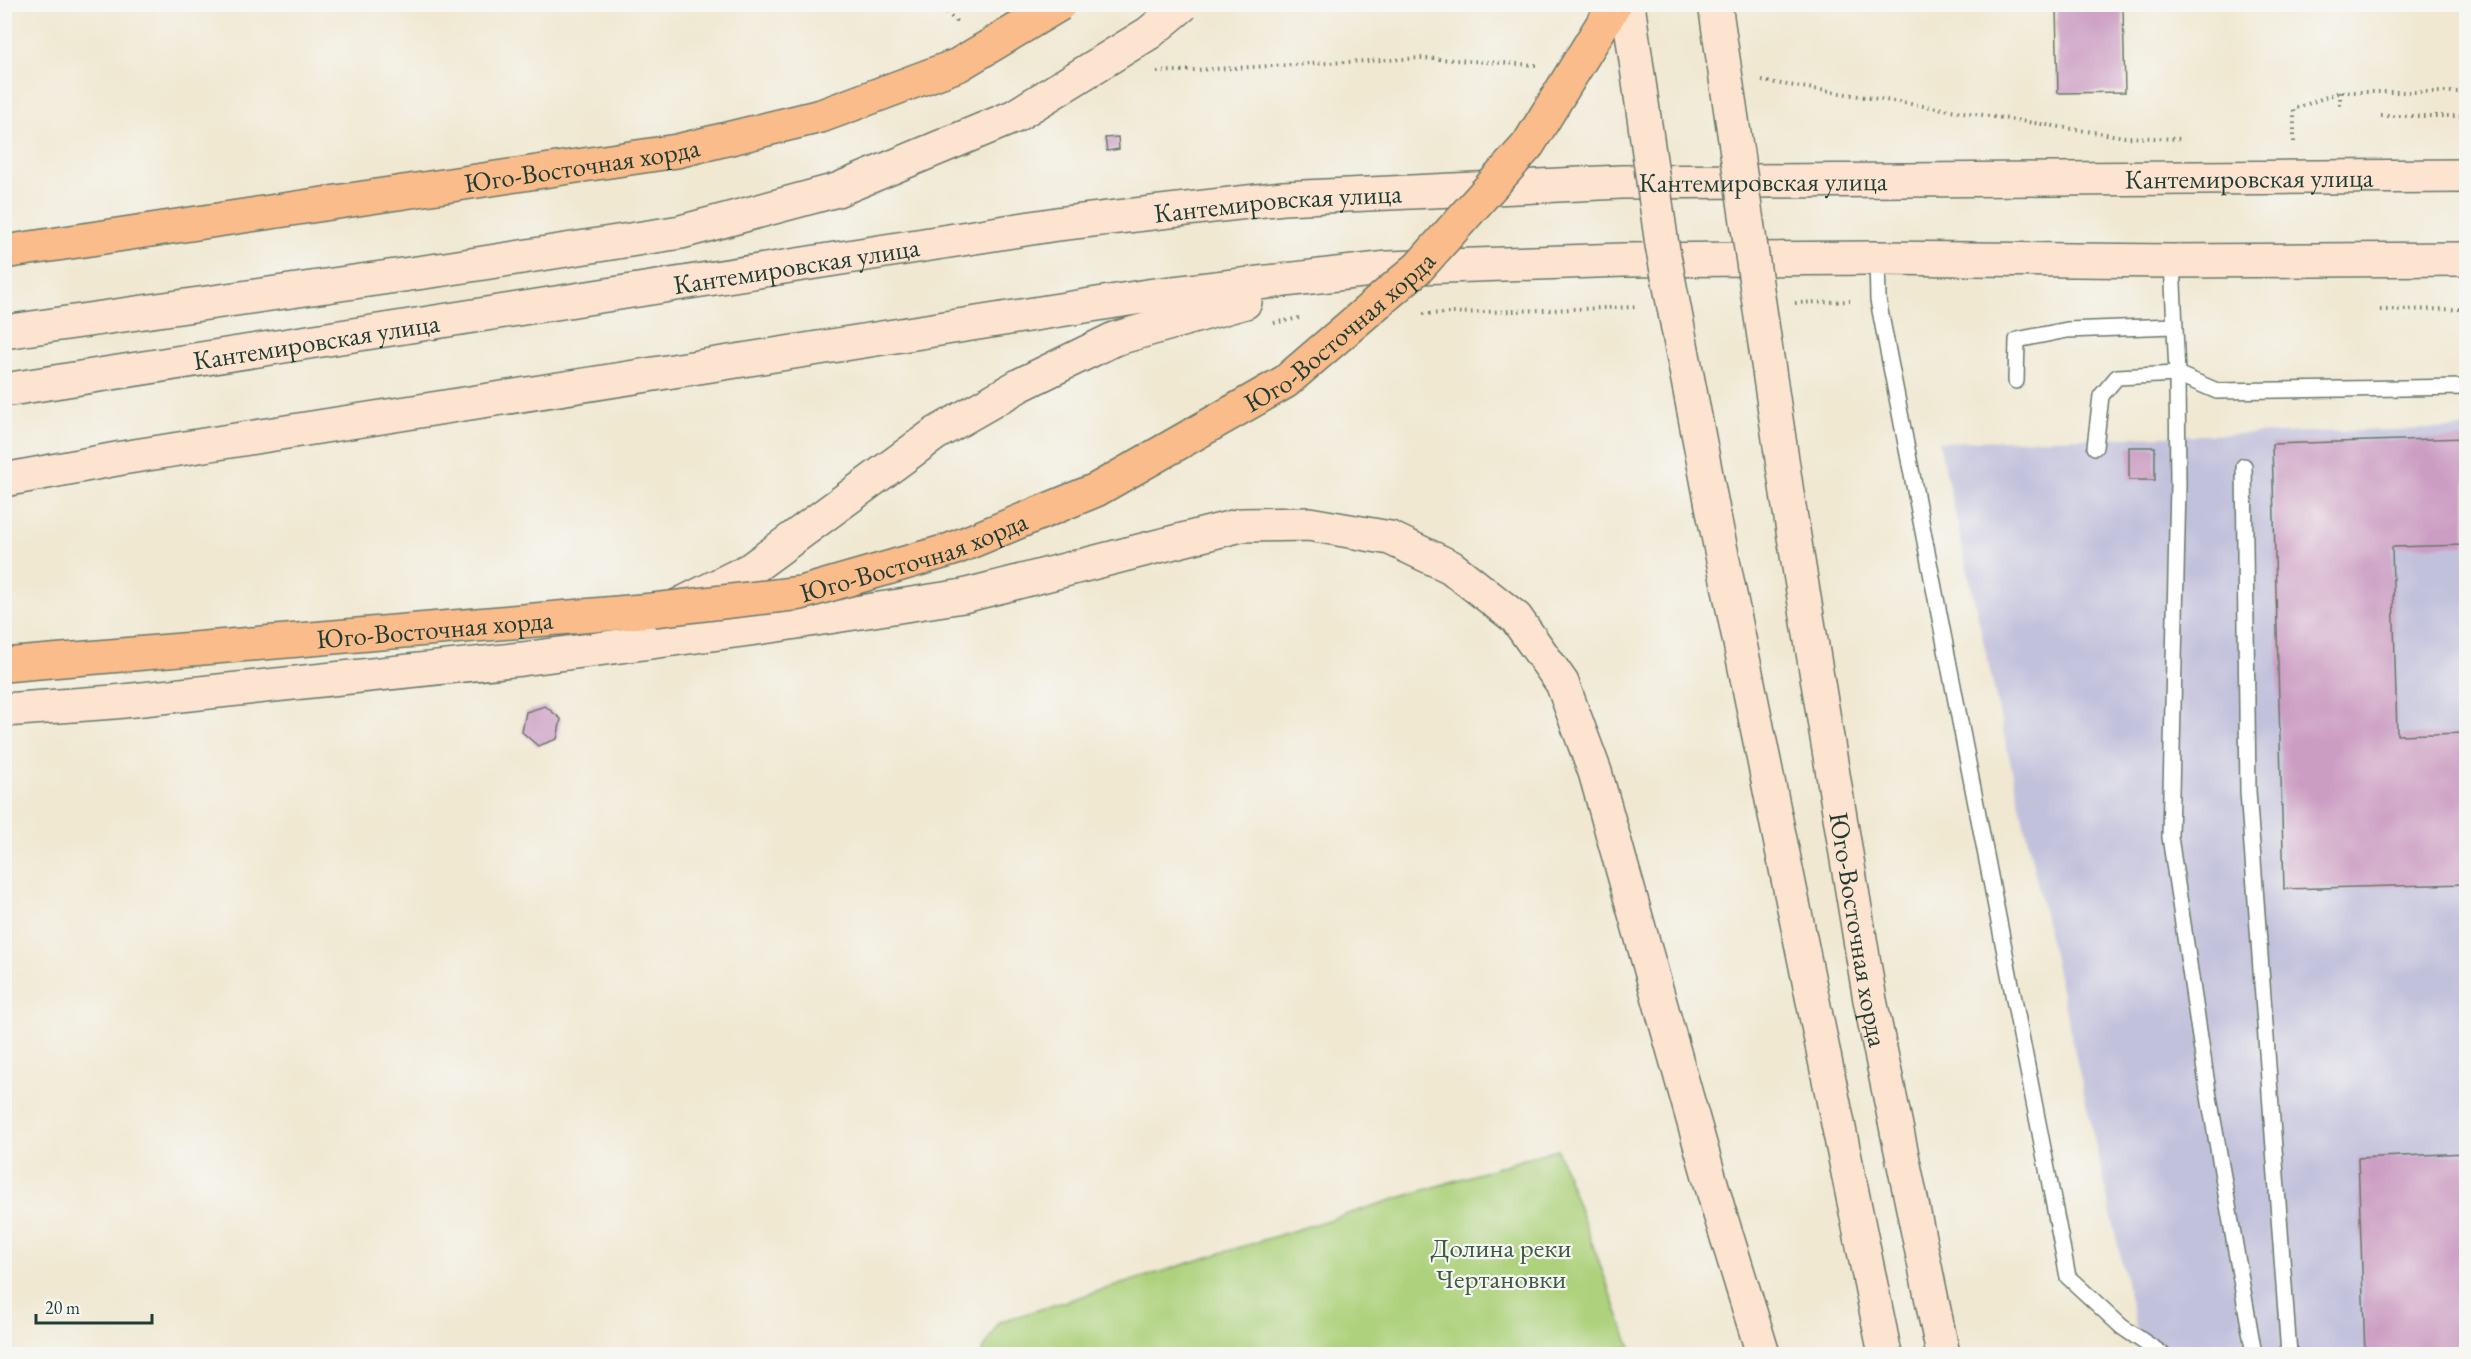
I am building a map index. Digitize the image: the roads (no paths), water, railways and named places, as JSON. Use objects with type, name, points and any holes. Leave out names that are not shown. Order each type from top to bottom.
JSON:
[{"type":"main road","name":"Юго-Восточная хорда","points":[[4,252],[677,151],[821,116],[958,65],[1060,4]]},
{"type":"main road","points":[[4,333],[681,232],[826,193],[1013,117],[1149,33],[1184,4]]},
{"type":"main road","name":"Юго-Восточная хорда","points":[[4,665],[653,610],[801,593],[950,550],[1096,490],[1285,382],[1419,267],[1528,145],[1615,4]]},
{"type":"main road","name":"Юго-Восточная хорда","points":[[1628,4],[1662,245],[1714,516],[1885,1354]]},
{"type":"main road","name":"Юго-Восточная хорда","points":[[1715,4],[1788,500],[1870,1000],[1943,1354]]},
{"type":"main road","name":"Кантемировская улица","points":[[4,390],[1057,224],[1283,198],[1621,182],[2466,176]]},
{"type":"main road","points":[[4,480],[122,458],[1148,296],[1388,268],[1624,260],[2466,259]]},
{"type":"main road","points":[[522,658],[663,613],[751,569],[935,434],[1020,385],[1114,339],[1212,310],[1388,268]]},
{"type":"main road","points":[[4,710],[114,702],[522,658],[771,626],[963,597],[1241,525],[1309,524],[1390,538],[1450,567],[1516,618],[1562,683],[1595,772],[1718,1208],[1762,1354]]},
{"type":"lane","points":[[1877,258],[1878,300],[2068,1276],[2122,1327],[2162,1354]]},
{"type":"lane","points":[[2172,261],[2178,485],[2170,837],[2208,1091],[2254,1354]]},
{"type":"lane","points":[[2016,381],[2017,340],[2067,330],[2174,326]]},
{"type":"lane","points":[[2095,447],[2101,396],[2117,377],[2176,374],[2217,391],[2466,387]]},
{"type":"lane","points":[[2244,466],[2248,790],[2289,1354]]},
{"type":"park label","name":"Долина реки Чертановки","points":[[1501,1262]]}]
